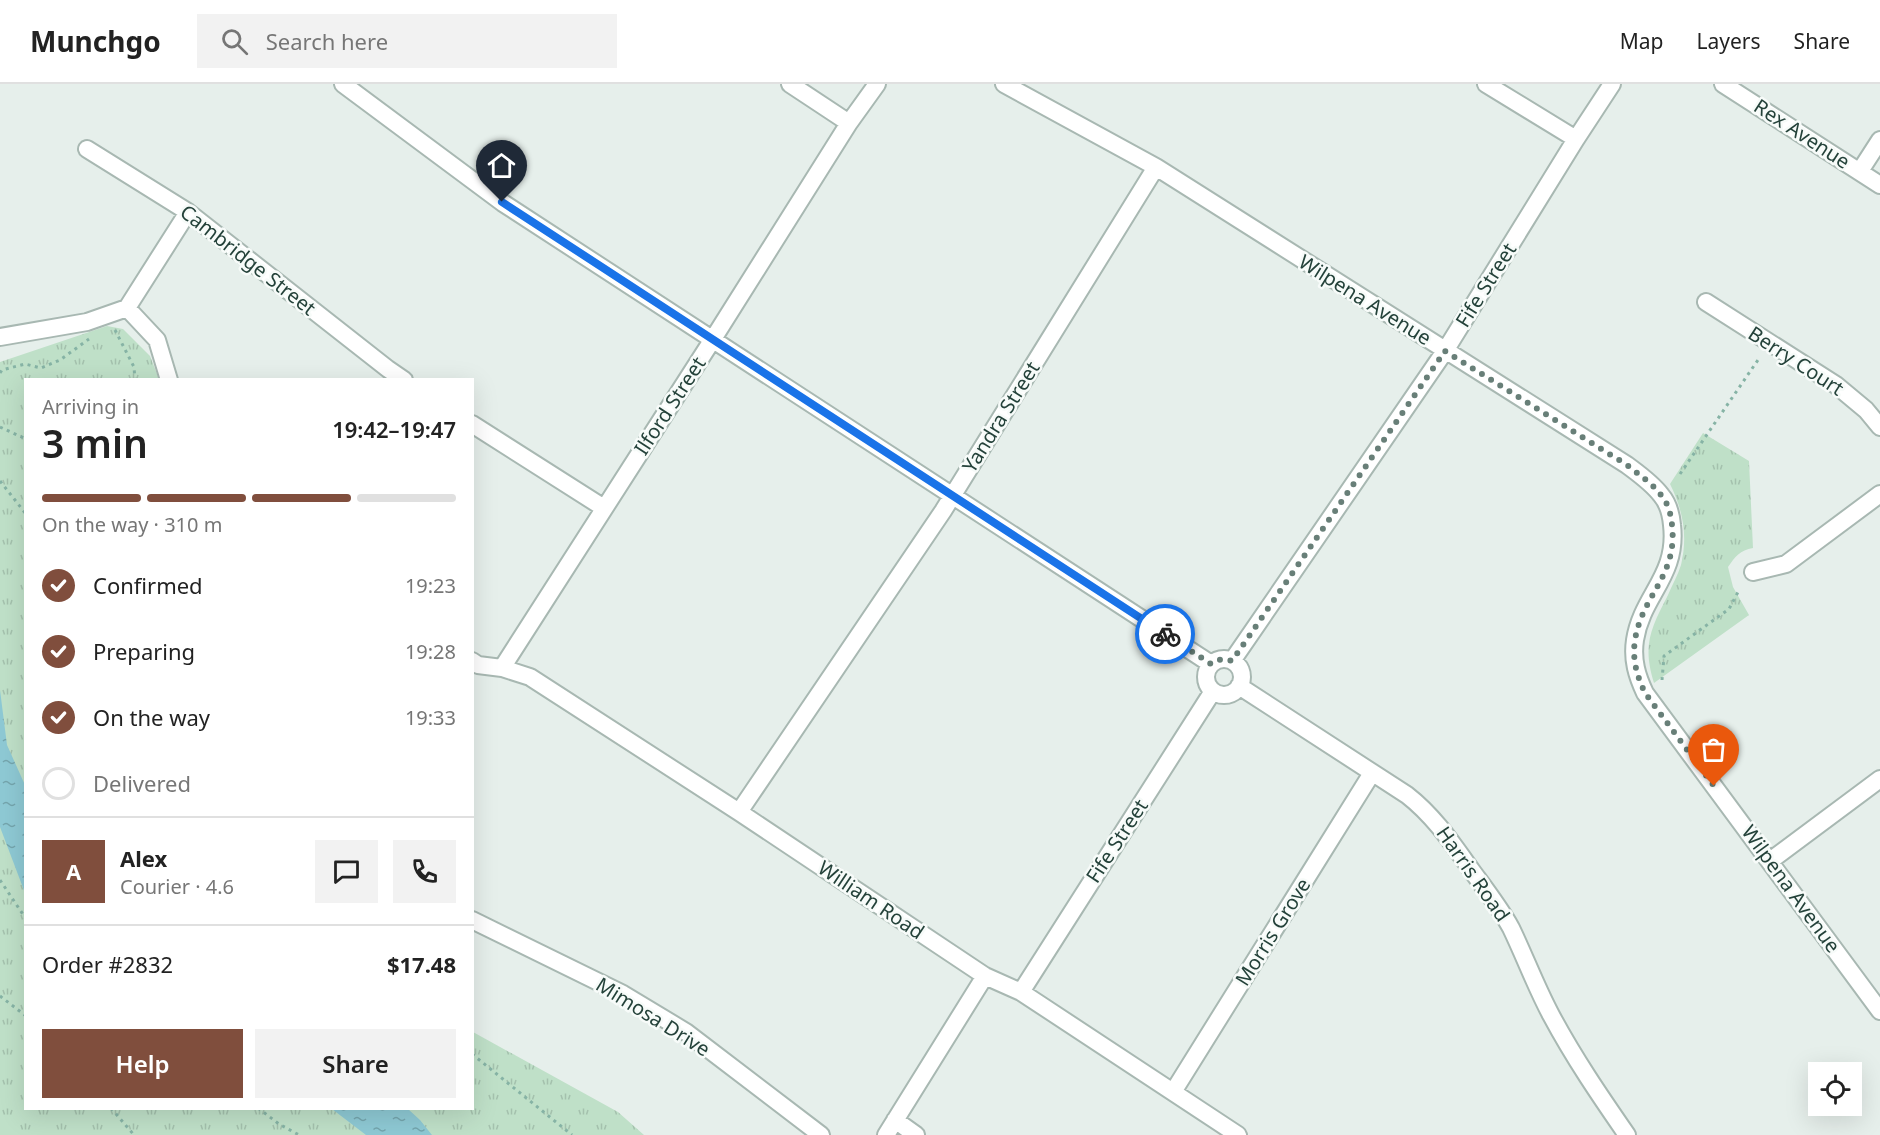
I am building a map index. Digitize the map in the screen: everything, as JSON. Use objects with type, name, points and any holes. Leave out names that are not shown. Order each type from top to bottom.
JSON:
[{"type":"street","points":[[342,84],[502,202],[1211,664]]},
{"type":"street","points":[[790,84],[849,123]]},
{"type":"street","name":"Ilford Street","points":[[502,668],[849,123],[878,84]]},
{"type":"street","name":"Wilpena Avenue","points":[[1004,84],[1156,167],[1627,465],[1663,496],[1671,513],[1672,554],[1664,577],[1646,607],[1638,628],[1634,661],[1638,678],[1645,693],[1880,1011]]},
{"type":"street","points":[[1486,84],[1576,139]]},
{"type":"street","name":"Fife Street","points":[[1232,661],[1445,351],[1612,84]]},
{"type":"street","name":"Rex Avenue","points":[[1723,84],[1880,185]]},
{"type":"street","points":[[1860,171],[1880,140]]},
{"type":"street","name":"Cambridge Street","points":[[87,149],[188,212],[401,378]]},
{"type":"street","name":"Yandra Street","points":[[739,812],[953,495],[1156,167]]},
{"type":"street","points":[[0,337],[87,322],[126,308],[188,212]]},
{"type":"street","name":"Berry Court","points":[[1706,302],[1836,385],[1866,410],[1880,427]]},
{"type":"street","points":[[126,308],[157,340],[169,378]]},
{"type":"street","points":[[474,425],[604,508]]},
{"type":"street","points":[[1753,572],[1786,564],[1880,494]]},
{"type":"street","points":[[1224,659],[1232,661],[1238,666],[1241,677],[1239,686],[1230,693],[1213,691],[1206,675],[1211,664],[1224,659]]},
{"type":"street","name":"William Road","points":[[474,662],[530,677],[739,812],[985,976],[1021,992],[1238,1135]]},
{"type":"street","name":"Harris Road","points":[[1239,686],[1407,795],[1438,823],[1500,910],[1569,1049],[1628,1135]]},
{"type":"street","name":"Fife Street","points":[[1021,992],[1213,691]]},
{"type":"street","name":"Morris Grove","points":[[1173,1092],[1372,772]]},
{"type":"street","points":[[1770,861],[1880,779]]},
{"type":"street","name":"Mimosa Drive","points":[[474,921],[622,994],[686,1032],[821,1135]]},
{"type":"street","points":[[886,1135],[985,976]]},
{"type":"street","points":[[895,1120],[916,1135]]},
{"type":"path","points":[[107,315],[134,367],[135,378]]},
{"type":"path","points":[[0,373],[2,370],[25,364],[41,368],[60,360],[94,336]]},
{"type":"path","points":[[1680,474],[1770,343]]},
{"type":"path","points":[[0,427],[24,438]]},
{"type":"path","points":[[0,481],[24,511]]},
{"type":"path","points":[[1662,680],[1664,656],[1729,609],[1738,592]]},
{"type":"path","points":[[0,880],[24,916]]},
{"type":"path","points":[[0,996],[24,1014]]},
{"type":"path","points":[[474,1056],[572,1135]]},
{"type":"path","points":[[113,1110],[134,1135]]},
{"type":"path","points":[[261,1110],[299,1135]]},
{"type":"green space","points":[[107,326],[123,329],[150,356],[159,378],[24,378],[24,1110],[474,1110],[474,1033],[618,1112],[644,1135],[0,1135],[0,362]]},
{"type":"green space","points":[[1703,433],[1749,461],[1753,548],[1738,554],[1728,567],[1733,587],[1749,615],[1654,683],[1650,670],[1650,637],[1680,569],[1684,544],[1681,513],[1670,484]]},
{"type":"water","points":[[0,690],[7,745],[24,783],[24,890],[0,827]]},
{"type":"water","points":[[333,1110],[409,1110],[432,1135],[366,1135]]},
{"type":"way so far","points":[[1165,634],[1211,664],[1224,659],[1232,661],[1445,351],[1627,465],[1663,496],[1671,513],[1672,554],[1664,577],[1646,607],[1638,628],[1634,661],[1645,693],[1714,786]]},
{"type":"route","points":[[502,202],[1165,634]]}]
